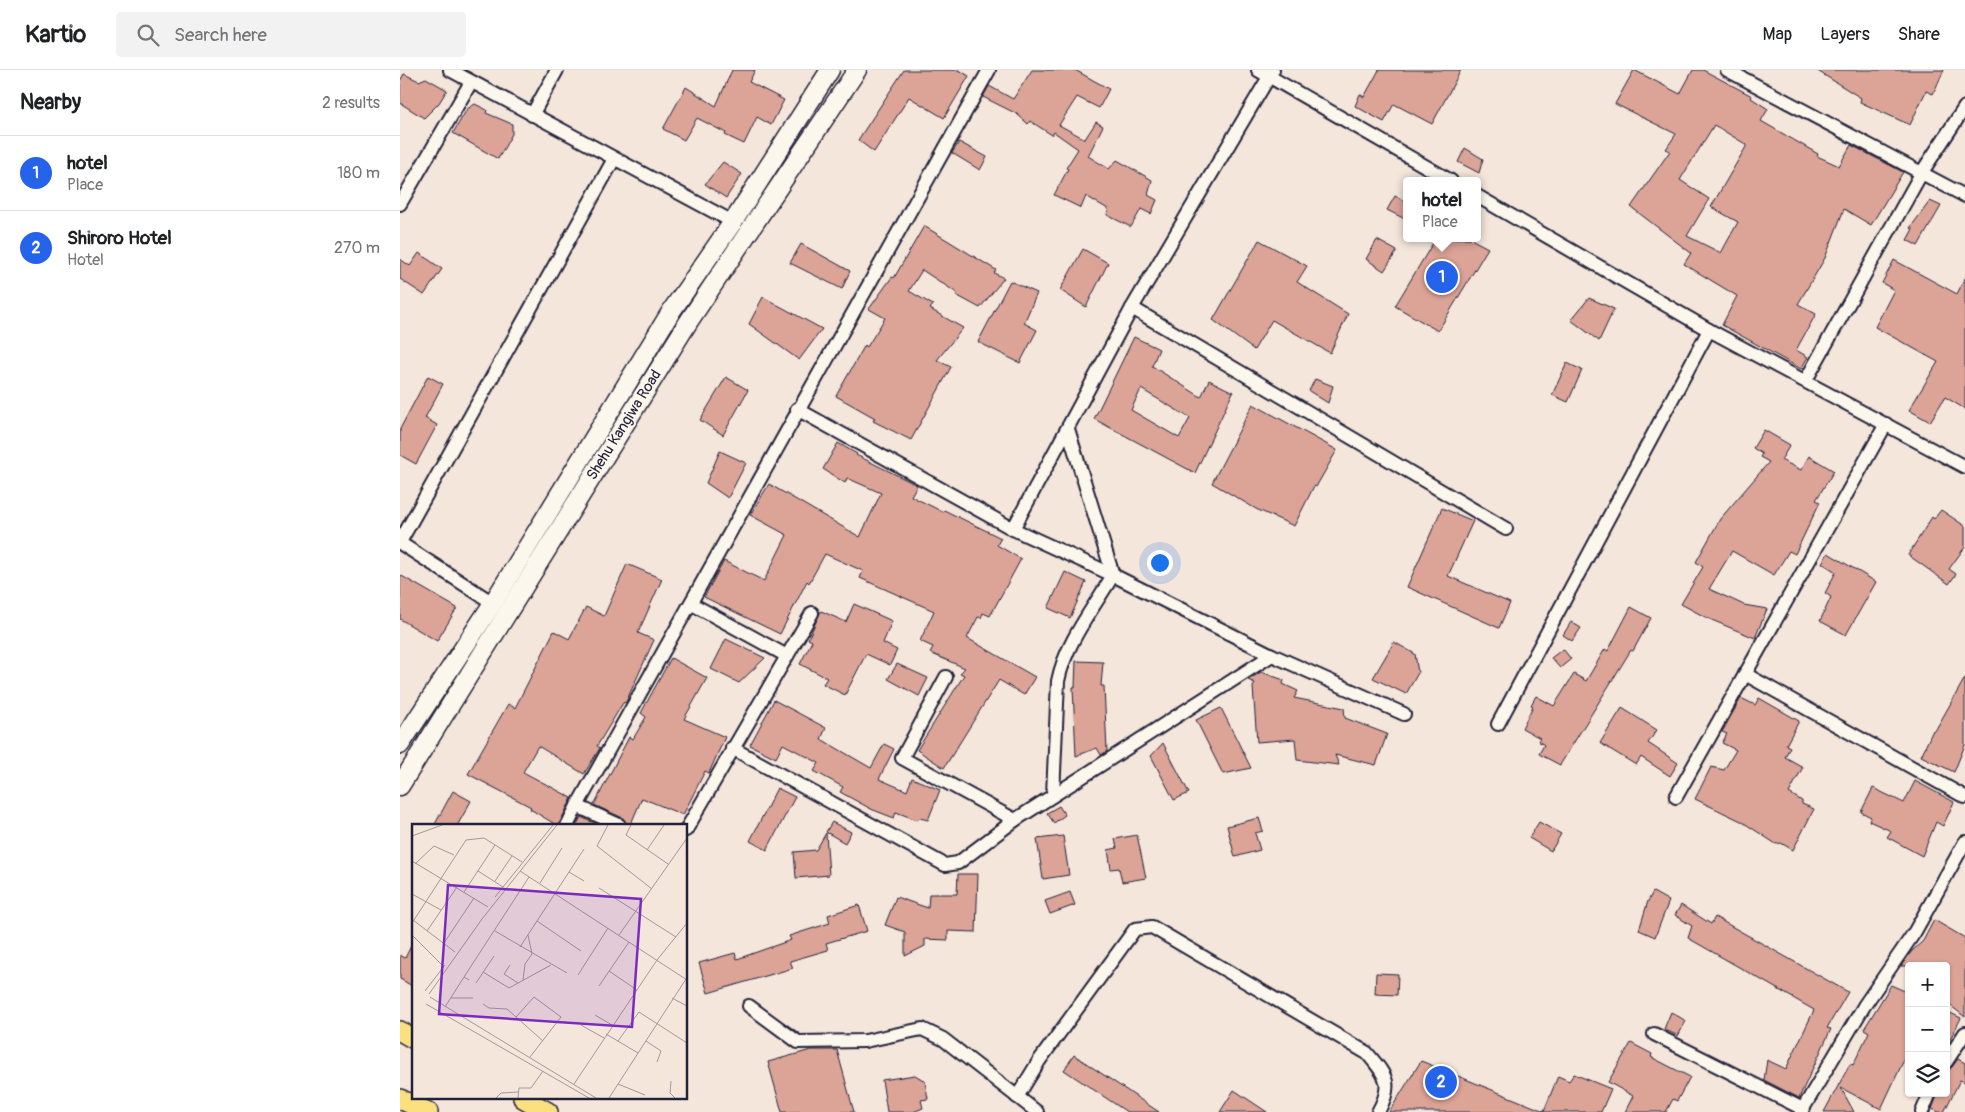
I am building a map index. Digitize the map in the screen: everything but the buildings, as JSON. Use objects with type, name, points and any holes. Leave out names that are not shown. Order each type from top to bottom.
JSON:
[{"type":"main road","name":"Shehu Kangiwa Road","points":[[403,735],[493,603],[672,310],[733,222],[830,70]]},
{"type":"main road","name":"Shehu Kangiwa Road","points":[[400,786],[689,321],[857,70]]},
{"type":"main road","points":[[672,310],[689,321]]},
{"type":"main road","points":[[400,1031],[412,1037]]},
{"type":"main road","points":[[400,1099],[428,1112]]},
{"type":"main road","points":[[526,1100],[548,1112]]},
{"type":"street","points":[[450,70],[733,222]]},
{"type":"street","points":[[532,115],[557,70]]},
{"type":"street","points":[[568,824],[692,604],[797,409],[988,70]]},
{"type":"street","points":[[1258,70],[1272,73],[1444,177]]},
{"type":"street","points":[[1727,70],[1965,196]]},
{"type":"street","points":[[1013,530],[1132,308],[1272,73]]},
{"type":"street","points":[[400,204],[471,82]]},
{"type":"street","points":[[1806,380],[1922,172],[1965,107]]},
{"type":"street","points":[[493,603],[400,542],[614,159]]},
{"type":"street","points":[[1481,198],[1709,330],[1806,380],[1965,467]]},
{"type":"street","points":[[1132,308],[1506,529]]},
{"type":"street","points":[[1498,724],[1709,330]]},
{"type":"street","points":[[797,409],[1013,530],[1113,575],[1272,654],[1404,714]]},
{"type":"street","points":[[1676,797],[1886,424]]},
{"type":"street","points":[[1053,796],[1058,681],[1061,666],[1068,648],[1113,575],[1068,429]]},
{"type":"street","points":[[692,604],[787,656]]},
{"type":"street","points":[[688,826],[812,613]]},
{"type":"street","points":[[732,748],[945,865],[958,862],[1015,820],[1272,654]]},
{"type":"street","points":[[1745,674],[1965,797]]},
{"type":"street","points":[[946,677],[902,758],[1015,820]]},
{"type":"street","points":[[577,806],[617,824]]},
{"type":"street","points":[[1654,1034],[1802,1111],[1864,1006],[1914,933],[1965,842]]},
{"type":"street","points":[[1017,1097],[1039,1061],[1135,929],[1152,927],[1367,1053],[1385,1074],[1387,1096],[1378,1112]]},
{"type":"street","points":[[749,1006],[798,1042],[857,1041],[922,1029],[943,1039],[1037,1112]]},
{"type":"street","points":[[1950,1056],[1965,1033]]},
{"type":"street","points":[[1922,1112],[1928,1097]]},
{"type":"place","name":"hotel","points":[[1442,277]]},
{"type":"place","name":"Shiroro Hotel","points":[[1441,1082]]}]
